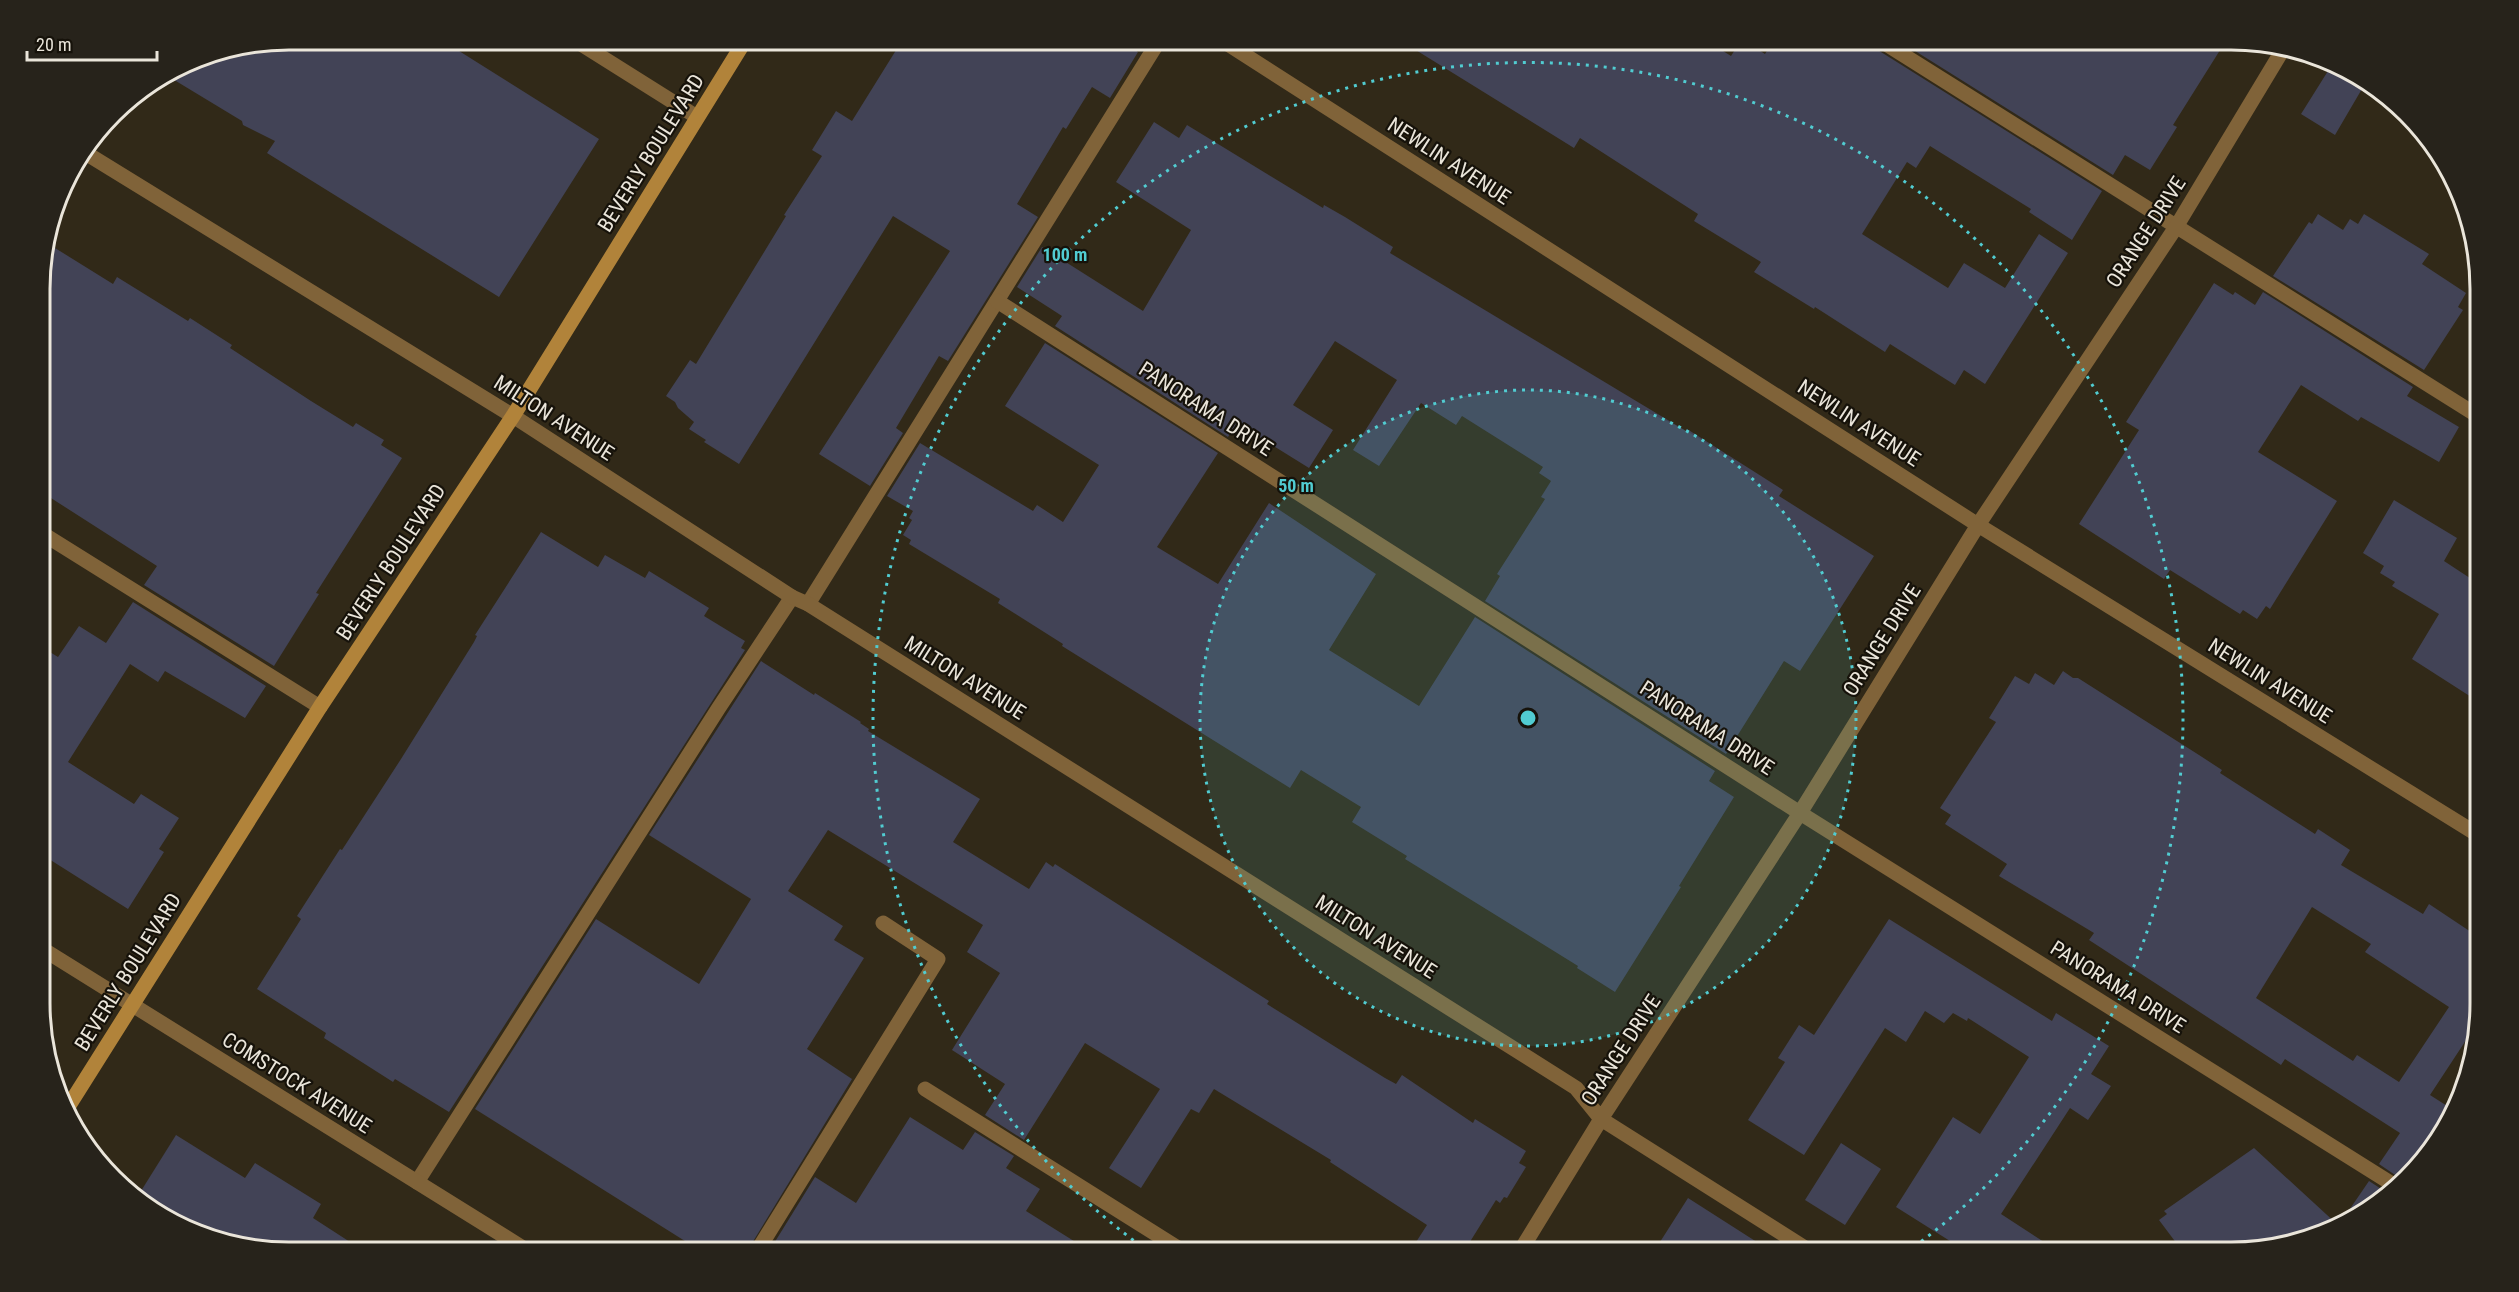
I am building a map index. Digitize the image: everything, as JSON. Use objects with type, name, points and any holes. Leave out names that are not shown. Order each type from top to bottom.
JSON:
[{"type":"street","points":[[590,50],[697,117]]},
{"type":"street","name":"BEVERLY BOULEVARD","points":[[71,1102],[320,707],[513,416],[739,50]]},
{"type":"street","points":[[808,604],[1153,50]]},
{"type":"street","name":"NEWLIN AVENUE","points":[[1237,50],[1978,525],[2470,830]]},
{"type":"street","points":[[1895,50],[2470,411]]},
{"type":"street","name":"ORANGE DRIVE","points":[[1526,1242],[1601,1119],[1800,813],[1978,525],[2176,227],[2280,55]]},
{"type":"street","name":"MILTON AVENUE","points":[[90,156],[513,416],[792,597],[808,604],[1576,1088],[1601,1119],[1796,1242]]},
{"type":"street","name":"PANORAMA DRIVE","points":[[997,301],[1800,813],[2389,1182]]},
{"type":"street","points":[[50,538],[320,707]]},
{"type":"street","points":[[417,1182],[718,709],[792,597]]},
{"type":"street","points":[[763,1242],[938,958],[883,923]]},
{"type":"street","name":"COMSTOCK AVENUE","points":[[50,954],[513,1242]]},
{"type":"street","points":[[925,1089],[1168,1242]]},
{"type":"building","points":[[272,50],[457,50],[599,139],[499,297],[267,153],[275,141],[243,125],[242,121],[173,79],[211,62],[242,54]]},
{"type":"building","points":[[896,50],[1135,50],[1138,52],[1110,98],[1092,87],[1066,129],[1063,127],[1017,204],[1038,217],[948,361],[939,356],[896,428],[903,433],[870,486],[819,454],[950,251],[893,216],[739,464],[704,442],[706,440],[689,429],[694,422],[666,396],[690,360],[696,364],[786,216],[784,215],[822,156],[812,150],[836,111],[852,121]]},
{"type":"building","points":[[1416,50],[1721,50],[1731,56],[1735,50],[1759,50],[1765,54],[1767,50],[1878,50],[2102,191],[2072,240],[2029,212],[2031,209],[1930,146],[1916,168],[1907,162],[1862,234],[1948,288],[1964,263],[2005,288],[2039,234],[2068,253],[1985,384],[1964,370],[1955,385],[1890,344],[1885,352],[1815,307],[1814,309],[1754,272],[1761,262],[1694,221],[1698,214],[1580,138],[1574,148]]},
{"type":"building","points":[[1914,50],[2220,50],[2173,125],[2177,127],[2150,170],[2125,155],[2113,175]]},
{"type":"building","points":[[2328,71],[2362,89],[2335,135],[2301,114]]},
{"type":"building","points":[[1154,122],[1179,138],[1187,125],[1323,208],[1324,205],[1345,217],[1393,247],[1390,253],[1686,431],[1687,429],[1783,490],[1779,496],[1874,556],[1800,671],[1784,661],[1726,754],[1485,601],[1500,576],[1497,574],[1545,499],[1541,497],[1551,481],[1539,473],[1543,467],[1462,416],[1456,425],[1421,403],[1379,466],[1353,450],[1397,380],[1335,341],[1293,405],[1333,430],[1309,468],[1237,423],[1228,437],[1055,326],[1062,316],[1017,287],[1042,247],[1143,311],[1191,230],[1116,182]]},
{"type":"building","points":[[2318,214],[2343,230],[2350,219],[2358,224],[2364,214],[2429,254],[2422,264],[2466,293],[2458,307],[2463,310],[2424,370],[2273,276],[2309,222],[2312,224]]},
{"type":"building","points":[[53,247],[113,284],[117,277],[188,321],[190,318],[232,345],[230,348],[311,401],[353,427],[356,423],[384,440],[381,445],[402,458],[316,593],[319,594],[274,666],[144,585],[157,566],[50,497],[50,272]]},
{"type":"building","points":[[2214,283],[2233,295],[2235,292],[2255,305],[2263,292],[2413,387],[2407,396],[2459,427],[2439,462],[2361,417],[2358,421],[2301,385],[2258,452],[2337,501],[2270,609],[2266,606],[2257,619],[2243,610],[2240,614],[2170,570],[2164,579],[2079,524],[2139,430],[2126,422]]},
{"type":"building","points":[[1045,343],[1218,453],[1157,547],[1218,584],[1269,503],[1376,574],[1329,650],[1419,706],[1475,617],[1715,771],[1709,781],[1734,797],[1615,992],[1577,968],[1578,966],[1405,859],[1407,856],[1352,822],[1361,807],[1301,770],[1290,788],[1062,646],[1063,644],[998,603],[1000,599],[909,544],[911,540],[903,535],[912,520],[909,518],[913,511],[887,496],[920,443],[1033,511],[1037,505],[1063,522],[1099,465],[1005,406]]},
{"type":"building","points":[[2394,500],[2457,538],[2444,561],[2470,578],[2470,696],[2412,659],[2439,614],[2392,586],[2395,582],[2380,573],[2384,566],[2363,553]]},
{"type":"building","points":[[541,532],[598,567],[605,555],[645,578],[649,571],[709,608],[704,616],[745,641],[741,648],[745,650],[449,1112],[395,1079],[393,1082],[324,1038],[326,1033],[257,989],[301,919],[297,916],[401,759],[474,642],[477,636],[475,635]]},
{"type":"building","points":[[133,602],[266,686],[245,718],[165,671],[158,682],[130,664],[68,762],[134,804],[141,794],[179,818],[159,849],[164,852],[128,909],[50,860],[50,652],[58,657],[79,626],[106,643]]},
{"type":"building","points":[[761,661],[861,722],[869,729],[868,731],[980,799],[953,842],[1029,889],[1046,862],[1053,867],[1055,864],[1269,1001],[1267,1004],[1385,1078],[1396,1084],[1402,1075],[1473,1123],[1475,1119],[1526,1151],[1519,1163],[1526,1167],[1507,1198],[1504,1197],[1500,1203],[1496,1200],[1470,1242],[1416,1242],[1427,1225],[1330,1162],[1331,1160],[1214,1089],[1199,1113],[1191,1109],[1141,1188],[1109,1168],[1160,1089],[1085,1043],[1024,1140],[985,1115],[1005,1084],[952,1050],[1000,973],[967,952],[983,925],[828,830],[788,891],[843,926],[834,940],[864,958],[807,1049],[852,1079],[753,1242],[687,1242],[475,1109],[596,919],[699,984],[751,899],[649,835]]},
{"type":"building","points":[[2063,671],[2073,678],[2078,678],[2222,770],[2220,773],[2315,834],[2318,829],[2350,850],[2341,865],[2423,914],[2429,904],[2470,931],[2470,1004],[2466,1040],[2430,1095],[2446,1106],[2438,1123],[2420,1149],[2397,1176],[2379,1164],[2400,1133],[2285,1059],[2281,1065],[2089,940],[2094,933],[1999,876],[2007,864],[1945,824],[1951,815],[1940,808],[1996,722],[1989,718],[2015,676],[2029,684],[2035,673],[2054,685]],"holes":[[[2312,907],[2371,944],[2365,952],[2449,1007],[2399,1082],[2357,1055],[2353,1061],[2256,998]]]},
{"type":"building","points":[[1889,919],[2052,1021],[2056,1013],[2109,1046],[2091,1074],[2111,1086],[2088,1120],[2070,1108],[2001,1214],[2044,1242],[1952,1242],[1896,1207],[1953,1117],[1980,1134],[2029,1057],[1968,1018],[1967,1021],[1953,1013],[1944,1023],[1925,1011],[1906,1042],[1885,1028],[1804,1155],[1748,1120],[1785,1062],[1778,1058],[1799,1025],[1814,1035]]},
{"type":"building","points":[[910,1117],[963,1150],[975,1132],[1014,1156],[1006,1168],[1040,1189],[1026,1211],[1075,1242],[775,1242],[815,1177],[856,1203]]},
{"type":"building","points":[[176,1135],[245,1178],[255,1163],[321,1204],[313,1218],[350,1242],[272,1242],[242,1238],[211,1230],[183,1218],[141,1191]]},
{"type":"building","points":[[1841,1143],[1881,1169],[1845,1225],[1805,1200]]},
{"type":"building","points":[[2254,1148],[2332,1220],[2308,1230],[2277,1238],[2247,1242],[2176,1242],[2159,1220],[2167,1214],[2164,1211]]},
{"type":"building","points":[[2369,1181],[2381,1189],[2376,1193],[2348,1212]]},
{"type":"building","points":[[1688,1198],[1757,1242],[1660,1242]]}]
